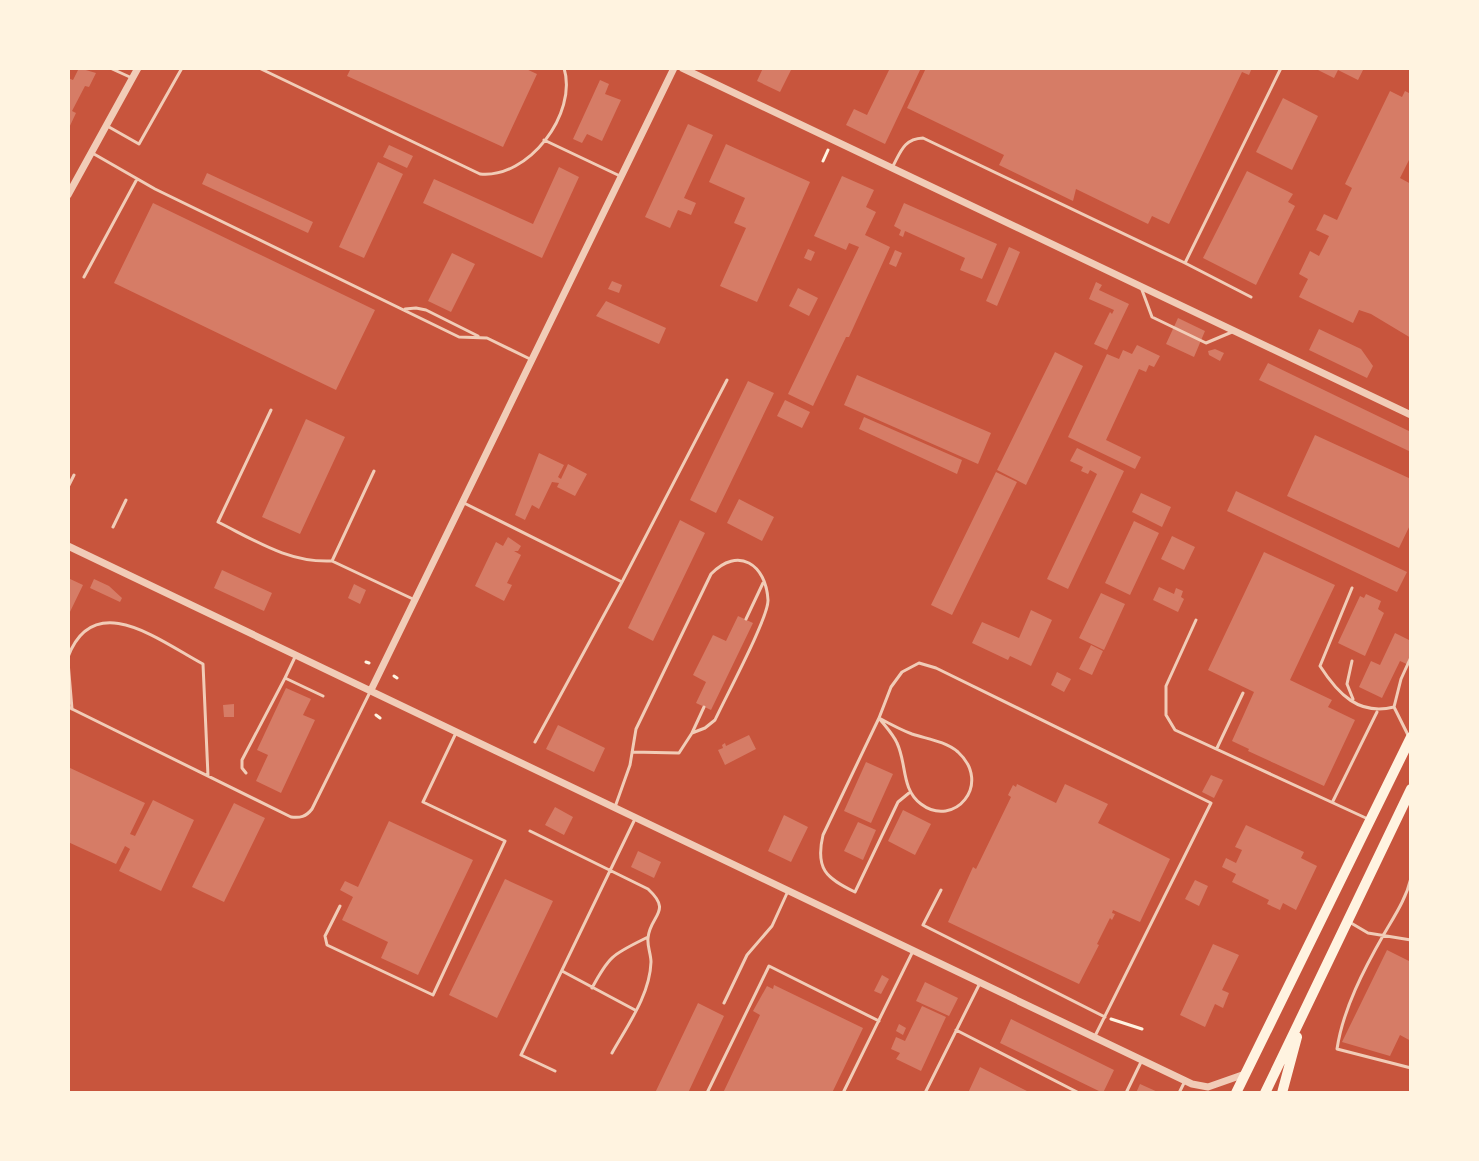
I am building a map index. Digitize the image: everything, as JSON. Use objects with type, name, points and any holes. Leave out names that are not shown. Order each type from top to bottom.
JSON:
[{"type":"main road","points":[[1236,1093],[1411,738]]},
{"type":"main road","points":[[1265,1093],[1411,789]]},
{"type":"main road","points":[[1282,1093],[1304,1012]]},
{"type":"street","points":[[68,195],[138,68]]},
{"type":"street","points":[[371,690],[674,68]]},
{"type":"street","points":[[682,68],[1411,415]]},
{"type":"street","points":[[68,546],[1189,1082],[1208,1087],[1245,1074]]},
{"type":"street","points":[[1189,1082],[1201,1093]]},
{"type":"lane","points":[[110,68],[132,78]]},
{"type":"lane","points":[[105,125],[139,144],[182,68]]},
{"type":"lane","points":[[259,68],[480,174],[495,176],[508,171],[540,147],[564,104],[567,78],[564,68]]},
{"type":"lane","points":[[1185,263],[1281,68]]},
{"type":"lane","points":[[892,168],[903,146],[912,139],[923,138],[1251,297]]},
{"type":"lane","points":[[544,140],[621,177]]},
{"type":"lane","points":[[91,152],[137,179],[459,337],[478,336]]},
{"type":"lane","points":[[84,277],[137,179]]},
{"type":"lane","points":[[1140,287],[1152,317],[1206,343],[1234,331]]},
{"type":"lane","points":[[405,309],[426,310],[532,360]]},
{"type":"lane","points":[[535,742],[727,380]]},
{"type":"lane","points":[[271,410],[218,522],[289,557],[312,562],[332,561],[415,600]]},
{"type":"lane","points":[[332,561],[374,471]]},
{"type":"lane","points":[[68,487],[74,475]]},
{"type":"lane","points":[[113,527],[126,500]]},
{"type":"lane","points":[[462,502],[622,582]]},
{"type":"lane","points":[[615,807],[636,729],[711,574],[722,562],[740,560],[755,567],[764,582],[768,602],[715,720],[692,733]]},
{"type":"lane","points":[[746,619],[764,582]]},
{"type":"lane","points":[[1352,588],[1320,666],[1333,686],[1354,703],[1377,712],[1394,707]]},
{"type":"lane","points":[[1196,620],[1166,686],[1166,715],[1175,730],[1370,820]]},
{"type":"lane","points":[[208,776],[203,664],[132,626],[109,622],[88,627],[74,642],[68,660],[70,708],[291,817],[307,815],[371,690]]},
{"type":"lane","points":[[246,773],[242,760],[296,655]]},
{"type":"lane","points":[[1411,657],[1394,707],[1411,738]]},
{"type":"lane","points":[[1352,661],[1347,684],[1354,703]]},
{"type":"lane","points":[[909,793],[898,802],[855,892],[833,881],[822,867],[819,852],[823,835],[891,687],[902,672],[919,663],[936,668],[1211,803],[1095,1036]]},
{"type":"lane","points":[[285,678],[323,696]]},
{"type":"lane","points":[[1217,748],[1243,693]]},
{"type":"lane","points":[[632,752],[679,753],[704,707]]},
{"type":"lane","points":[[1333,801],[1377,712]]},
{"type":"lane","points":[[879,718],[911,734],[937,740],[956,750],[968,765],[974,780],[970,795],[957,807],[940,812],[923,806],[909,793],[897,743],[879,718]]},
{"type":"lane","points":[[340,906],[325,936],[327,945],[433,995],[505,841],[423,802],[456,731]]},
{"type":"lane","points":[[555,1071],[521,1055],[636,817]]},
{"type":"lane","points":[[530,831],[648,889],[658,899],[660,912],[648,937],[651,962],[647,987],[612,1053]]},
{"type":"lane","points":[[1411,878],[1407,895],[1341,1022],[1337,1049],[1411,1068]]},
{"type":"lane","points":[[941,890],[923,925],[1105,1017]]},
{"type":"lane","points":[[724,1003],[747,955],[772,926],[788,891]]},
{"type":"lane","points":[[1347,921],[1368,933],[1411,940]]},
{"type":"lane","points":[[592,988],[613,954],[648,937]]},
{"type":"lane","points":[[843,1093],[914,950]]},
{"type":"lane","points":[[707,1093],[769,966],[879,1021]]},
{"type":"lane","points":[[562,971],[635,1010]]},
{"type":"lane","points":[[925,1093],[980,981]]},
{"type":"lane","points":[[956,1030],[1079,1093]]},
{"type":"lane","points":[[1126,1093],[1143,1059]]},
{"type":"lane","points":[[1179,1093],[1189,1082]]},
{"type":"path","points":[[1105,1017],[1142,1029]]},
{"type":"building","points":[[79,68],[96,73],[72,111],[76,113],[68,130],[68,78],[73,80]]},
{"type":"building","points":[[351,68],[524,68],[537,74],[503,147],[347,76]]},
{"type":"building","points":[[763,68],[792,68],[780,92],[757,81]]},
{"type":"building","points":[[890,68],[921,68],[885,144],[846,125],[854,109],[867,115]]},
{"type":"building","points":[[926,68],[1252,68],[1249,75],[1242,72],[1169,224],[1152,216],[1148,224],[1076,189],[1073,201],[999,165],[1004,155],[907,108]]},
{"type":"building","points":[[1314,68],[1364,68],[1358,80],[1338,70],[1334,78]]},
{"type":"building","points":[[600,80],[609,84],[605,94],[621,100],[602,141],[587,134],[582,143],[573,139]]},
{"type":"building","points":[[1390,91],[1402,97],[1405,91],[1411,94],[1411,156],[1400,178],[1411,184],[1411,338],[1371,314],[1359,310],[1353,323],[1299,297],[1308,279],[1299,274],[1310,251],[1319,256],[1329,236],[1316,230],[1324,214],[1337,220],[1352,188],[1345,184]]},
{"type":"building","points":[[1283,98],[1318,116],[1292,170],[1256,152]]},
{"type":"building","points":[[688,124],[713,135],[684,198],[696,203],[691,215],[678,210],[670,228],[645,217]]},
{"type":"building","points":[[726,144],[810,182],[757,302],[720,286],[746,228],[734,223],[745,198],[709,182]]},
{"type":"building","points":[[389,145],[413,156],[407,168],[383,157]]},
{"type":"building","points":[[378,162],[403,174],[364,258],[339,247]]},
{"type":"building","points":[[559,167],[579,177],[542,258],[423,203],[434,179],[533,224]]},
{"type":"building","points":[[1247,171],[1293,194],[1288,202],[1295,206],[1256,285],[1203,258]]},
{"type":"building","points":[[207,173],[313,222],[308,233],[202,184]]},
{"type":"building","points":[[842,176],[874,190],[866,207],[876,212],[865,235],[890,247],[813,406],[788,394],[859,247],[849,243],[846,250],[814,236]]},
{"type":"building","points":[[153,203],[375,310],[336,390],[114,283]]},
{"type":"building","points":[[904,203],[997,244],[982,279],[960,270],[965,258],[905,231],[903,237],[899,235],[901,230],[894,226]]},
{"type":"building","points":[[1009,247],[1020,252],[997,306],[986,301]]},
{"type":"building","points":[[808,249],[815,252],[811,261],[804,258]]},
{"type":"building","points":[[895,250],[902,253],[896,267],[889,264]]},
{"type":"building","points":[[452,253],[475,264],[451,312],[428,301]]},
{"type":"building","points":[[612,281],[622,285],[619,293],[608,289]]},
{"type":"building","points":[[1096,282],[1102,285],[1099,290],[1129,304],[1107,350],[1094,344],[1110,312],[1112,314],[1114,310],[1089,299]]},
{"type":"building","points":[[798,288],[818,298],[809,316],[789,306]]},
{"type":"building","points":[[606,301],[666,328],[659,344],[596,316]]},
{"type":"building","points":[[1178,318],[1205,331],[1194,357],[1166,344]]},
{"type":"building","points":[[1319,329],[1361,349],[1373,366],[1367,378],[1309,350]]},
{"type":"building","points":[[1137,345],[1160,356],[1154,367],[1149,365],[1146,372],[1139,369],[1106,440],[1141,457],[1135,469],[1068,437],[1107,354],[1119,359],[1123,350],[1132,354]]},
{"type":"building","points":[[1215,349],[1224,353],[1220,361],[1209,355],[1208,351]]},
{"type":"building","points":[[1055,352],[1083,366],[1026,485],[997,470]]},
{"type":"building","points":[[1268,363],[1411,432],[1411,452],[1259,380]]},
{"type":"building","points":[[857,375],[991,433],[978,464],[844,405]]},
{"type":"building","points":[[748,381],[774,393],[716,513],[690,500]]},
{"type":"building","points":[[785,400],[810,412],[802,428],[777,416]]},
{"type":"building","points":[[864,417],[962,460],[957,474],[859,429]]},
{"type":"building","points":[[306,419],[345,437],[300,534],[262,517]]},
{"type":"building","points":[[1315,435],[1411,479],[1411,523],[1399,548],[1287,496]]},
{"type":"building","points":[[1077,448],[1124,471],[1068,589],[1047,579],[1097,474],[1090,470],[1088,474],[1081,471],[1083,467],[1070,461]]},
{"type":"building","points":[[539,453],[564,465],[558,477],[561,479],[568,464],[587,474],[575,496],[557,487],[559,483],[552,482],[539,509],[532,505],[525,520],[515,515]]},
{"type":"building","points":[[996,472],[1017,482],[952,615],[931,605]]},
{"type":"building","points":[[1236,491],[1407,572],[1397,592],[1227,511]]},
{"type":"building","points":[[1141,493],[1171,507],[1162,527],[1132,512]]},
{"type":"building","points":[[739,499],[774,517],[762,541],[727,523]]},
{"type":"building","points":[[680,520],[705,533],[653,641],[628,628]]},
{"type":"building","points":[[1134,521],[1159,533],[1130,595],[1105,583]]},
{"type":"building","points":[[1172,536],[1195,547],[1184,570],[1161,559]]},
{"type":"building","points":[[508,537],[521,546],[514,551],[521,555],[507,583],[512,585],[504,601],[475,586],[496,542],[503,546]]},
{"type":"building","points":[[1264,552],[1335,585],[1290,680],[1332,700],[1328,707],[1355,720],[1324,786],[1232,741],[1254,692],[1208,670]]},
{"type":"building","points":[[222,570],[272,593],[264,611],[214,588]]},
{"type":"building","points":[[68,578],[83,585],[68,616]]},
{"type":"building","points":[[94,579],[109,586],[122,598],[120,602],[90,588]]},
{"type":"building","points":[[354,584],[366,590],[360,604],[348,598]]},
{"type":"building","points":[[1159,587],[1174,594],[1176,588],[1183,591],[1181,597],[1184,599],[1178,612],[1153,600]]},
{"type":"building","points":[[1101,593],[1125,604],[1104,650],[1079,638]]},
{"type":"building","points":[[1366,594],[1381,601],[1378,609],[1384,613],[1365,656],[1338,643],[1360,596],[1364,598]]},
{"type":"building","points":[[1031,610],[1052,620],[1031,666],[1010,656],[1008,660],[972,643],[982,622],[1019,638]]},
{"type":"building","points":[[738,616],[753,623],[711,710],[696,703],[706,682],[693,675],[713,635],[726,641]]},
{"type":"building","points":[[1395,633],[1411,641],[1411,666],[1400,661],[1382,698],[1359,687],[1371,661],[1380,665]]},
{"type":"building","points":[[1091,645],[1103,651],[1092,675],[1079,669]]},
{"type":"building","points":[[1057,672],[1071,679],[1064,692],[1051,685]]},
{"type":"building","points":[[286,688],[311,699],[303,715],[315,720],[281,793],[256,781],[268,755],[257,750]]},
{"type":"building","points":[[234,704],[234,717],[224,717],[223,705]]},
{"type":"building","points":[[558,725],[605,748],[594,772],[546,749]]},
{"type":"building","points":[[749,735],[756,749],[725,765],[718,750],[723,748],[722,745]]},
{"type":"building","points":[[866,762],[893,774],[871,823],[844,811]]},
{"type":"building","points":[[68,767],[145,803],[130,834],[135,836],[153,800],[194,820],[161,891],[119,871],[130,849],[125,846],[116,864],[68,842]]},
{"type":"building","points":[[1211,775],[1223,780],[1214,798],[1202,792]]},
{"type":"building","points":[[1017,784],[1056,803],[1065,784],[1108,804],[1098,823],[1170,859],[1140,922],[1113,910],[1115,914],[1112,920],[1110,918],[1079,984],[948,922],[973,867],[976,869],[1011,797],[1008,795],[1013,785],[1016,787]]},
{"type":"building","points":[[234,803],[265,818],[224,902],[192,887]]},
{"type":"building","points":[[555,807],[573,817],[564,835],[545,825]]},
{"type":"building","points":[[903,810],[931,824],[915,855],[888,841]]},
{"type":"building","points":[[784,815],[808,827],[791,862],[768,851]]},
{"type":"building","points":[[389,821],[473,860],[418,975],[381,958],[388,942],[342,920],[353,897],[340,890],[345,881],[358,887]]},
{"type":"building","points":[[858,822],[876,830],[863,860],[844,851]]},
{"type":"building","points":[[1246,825],[1304,852],[1301,858],[1317,866],[1296,910],[1283,903],[1280,910],[1267,904],[1269,900],[1232,882],[1236,874],[1222,867],[1226,858],[1236,863],[1242,850],[1235,847]]},
{"type":"building","points":[[638,851],[661,862],[654,878],[631,867]]},
{"type":"building","points":[[505,879],[553,901],[497,1018],[449,995]]},
{"type":"building","points":[[1195,880],[1208,886],[1199,906],[1185,899]]},
{"type":"building","points":[[1213,944],[1239,955],[1222,990],[1229,993],[1223,1008],[1215,1004],[1205,1027],[1180,1015]]},
{"type":"building","points":[[1387,950],[1411,962],[1411,1041],[1400,1035],[1390,1056],[1342,1042]]},
{"type":"building","points":[[882,975],[889,979],[881,994],[874,991]]},
{"type":"building","points":[[925,982],[958,998],[949,1016],[916,1001]]},
{"type":"building","points":[[774,985],[863,1028],[832,1093],[723,1093],[760,1015],[753,1011],[767,986],[773,989]]},
{"type":"building","points":[[698,1003],[724,1016],[688,1093],[655,1093]]},
{"type":"building","points":[[922,1006],[946,1017],[921,1071],[896,1059],[900,1053],[891,1049],[896,1037],[905,1041]]},
{"type":"building","points":[[1011,1019],[1114,1070],[1103,1093],[1000,1043]]},
{"type":"building","points":[[899,1024],[906,1028],[903,1035],[896,1031]]},
{"type":"building","points":[[980,1067],[1017,1086],[1031,1093],[968,1093]]},
{"type":"building","points":[[1140,1084],[1160,1093],[1136,1093]]}]
